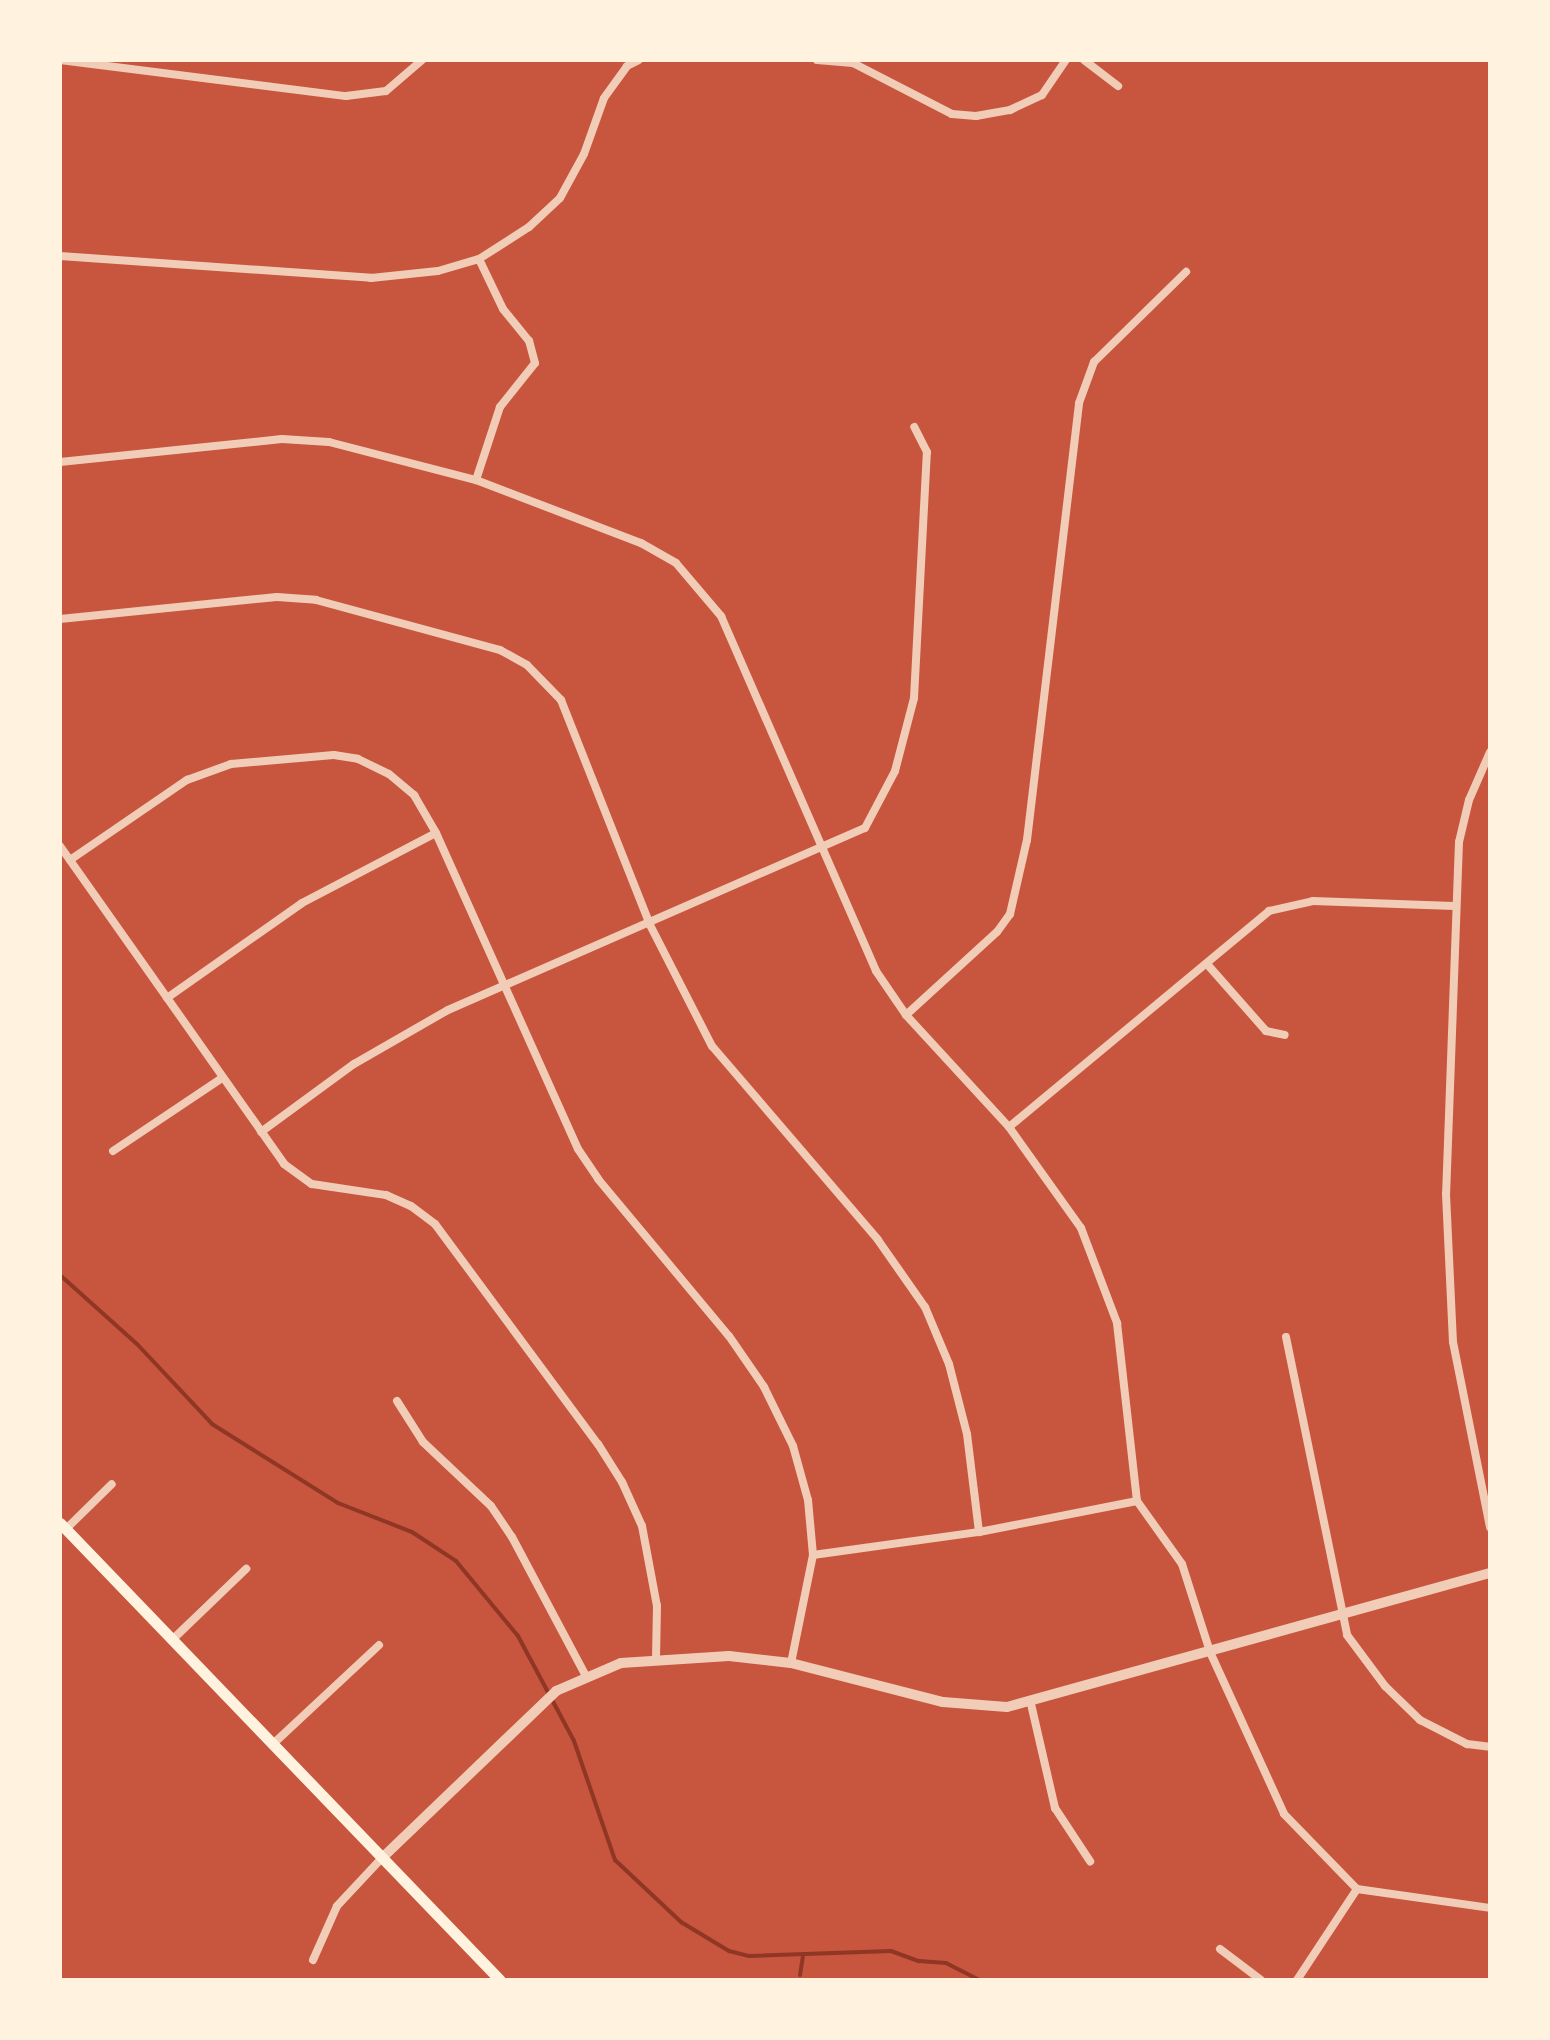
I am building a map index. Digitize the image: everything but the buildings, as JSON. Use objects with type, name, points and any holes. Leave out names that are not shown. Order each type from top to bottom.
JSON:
[{"type":"main road","points":[[63,1526],[500,1980]]},
{"type":"street","points":[[60,60],[346,96],[386,92],[422,60]]},
{"type":"street","points":[[172,74],[174,60]]},
{"type":"street","points":[[60,256],[371,278],[438,271],[479,259],[529,227],[560,198],[584,154],[604,98],[627,66],[640,60]]},
{"type":"street","points":[[817,60],[853,63],[952,114],[976,116],[1010,110],[1042,95],[1066,60]]},
{"type":"street","points":[[1084,60],[1118,86]]},
{"type":"street","points":[[476,480],[500,407],[535,364],[529,341],[503,309],[479,259]]},
{"type":"street","points":[[906,1015],[997,932],[1010,914],[1027,840],[1079,403],[1094,362],[1186,272]]},
{"type":"street","points":[[261,1132],[354,1064],[448,1010],[865,828],[883,801],[914,698],[927,452],[914,427]]},
{"type":"street","points":[[60,462],[282,439],[329,442],[476,480],[641,543],[676,563],[722,616],[876,972],[906,1015],[1009,1127],[1080,1228],[1117,1324],[1137,1501],[1182,1564],[1210,1652],[1284,1814],[1357,1889],[1490,1908]]},
{"type":"street","points":[[60,619],[277,597],[316,600],[500,650],[528,666],[561,700],[650,925],[712,1046],[878,1240],[924,1307],[949,1364],[968,1434],[980,1532]]},
{"type":"street","points":[[1490,752],[1468,800],[1454,906],[1446,1194],[1454,1342],[1490,1527]]},
{"type":"street","points":[[70,860],[207,772],[231,764],[334,755],[358,759],[388,774],[414,796],[436,833],[561,1115],[588,1164],[730,1336],[764,1387],[802,1473],[813,1554],[791,1663]]},
{"type":"street","points":[[167,998],[302,902],[436,833]]},
{"type":"street","points":[[60,846],[284,1164],[312,1184],[386,1196],[411,1206],[436,1224],[622,1482],[642,1526],[651,1564],[657,1606],[656,1658]]},
{"type":"street","points":[[1009,1127],[1268,912],[1312,901],[1454,906]]},
{"type":"street","points":[[1207,964],[1266,1031],[1285,1035]]},
{"type":"street","points":[[113,1152],[222,1078]]},
{"type":"street","points":[[1286,1337],[1347,1635],[1385,1686],[1420,1720],[1467,1744],[1490,1746]]},
{"type":"street","points":[[397,1401],[423,1442],[490,1506],[512,1537],[583,1677]]},
{"type":"street","points":[[63,1526],[112,1484]]},
{"type":"street","points":[[813,1554],[980,1532],[1137,1501]]},
{"type":"street","points":[[172,1640],[246,1569]]},
{"type":"street","points":[[313,1960],[337,1906],[530,1714],[583,1677],[621,1663],[729,1656],[791,1663],[942,1702],[1007,1707],[1031,1704],[1490,1573]]},
{"type":"street","points":[[272,1744],[379,1645]]},
{"type":"street","points":[[1031,1704],[1055,1808],[1090,1861]]},
{"type":"street","points":[[1297,1980],[1357,1889]]},
{"type":"street","points":[[1220,1948],[1262,1980]]},
{"type":"waterway","points":[[60,1275],[137,1344],[212,1424],[338,1503],[412,1532],[456,1561],[518,1636],[574,1741],[615,1860],[681,1922],[729,1951],[749,1956],[891,1951],[919,1961],[946,1963],[980,1980]]},
{"type":"waterway","points":[[800,1975],[803,1957]]}]
